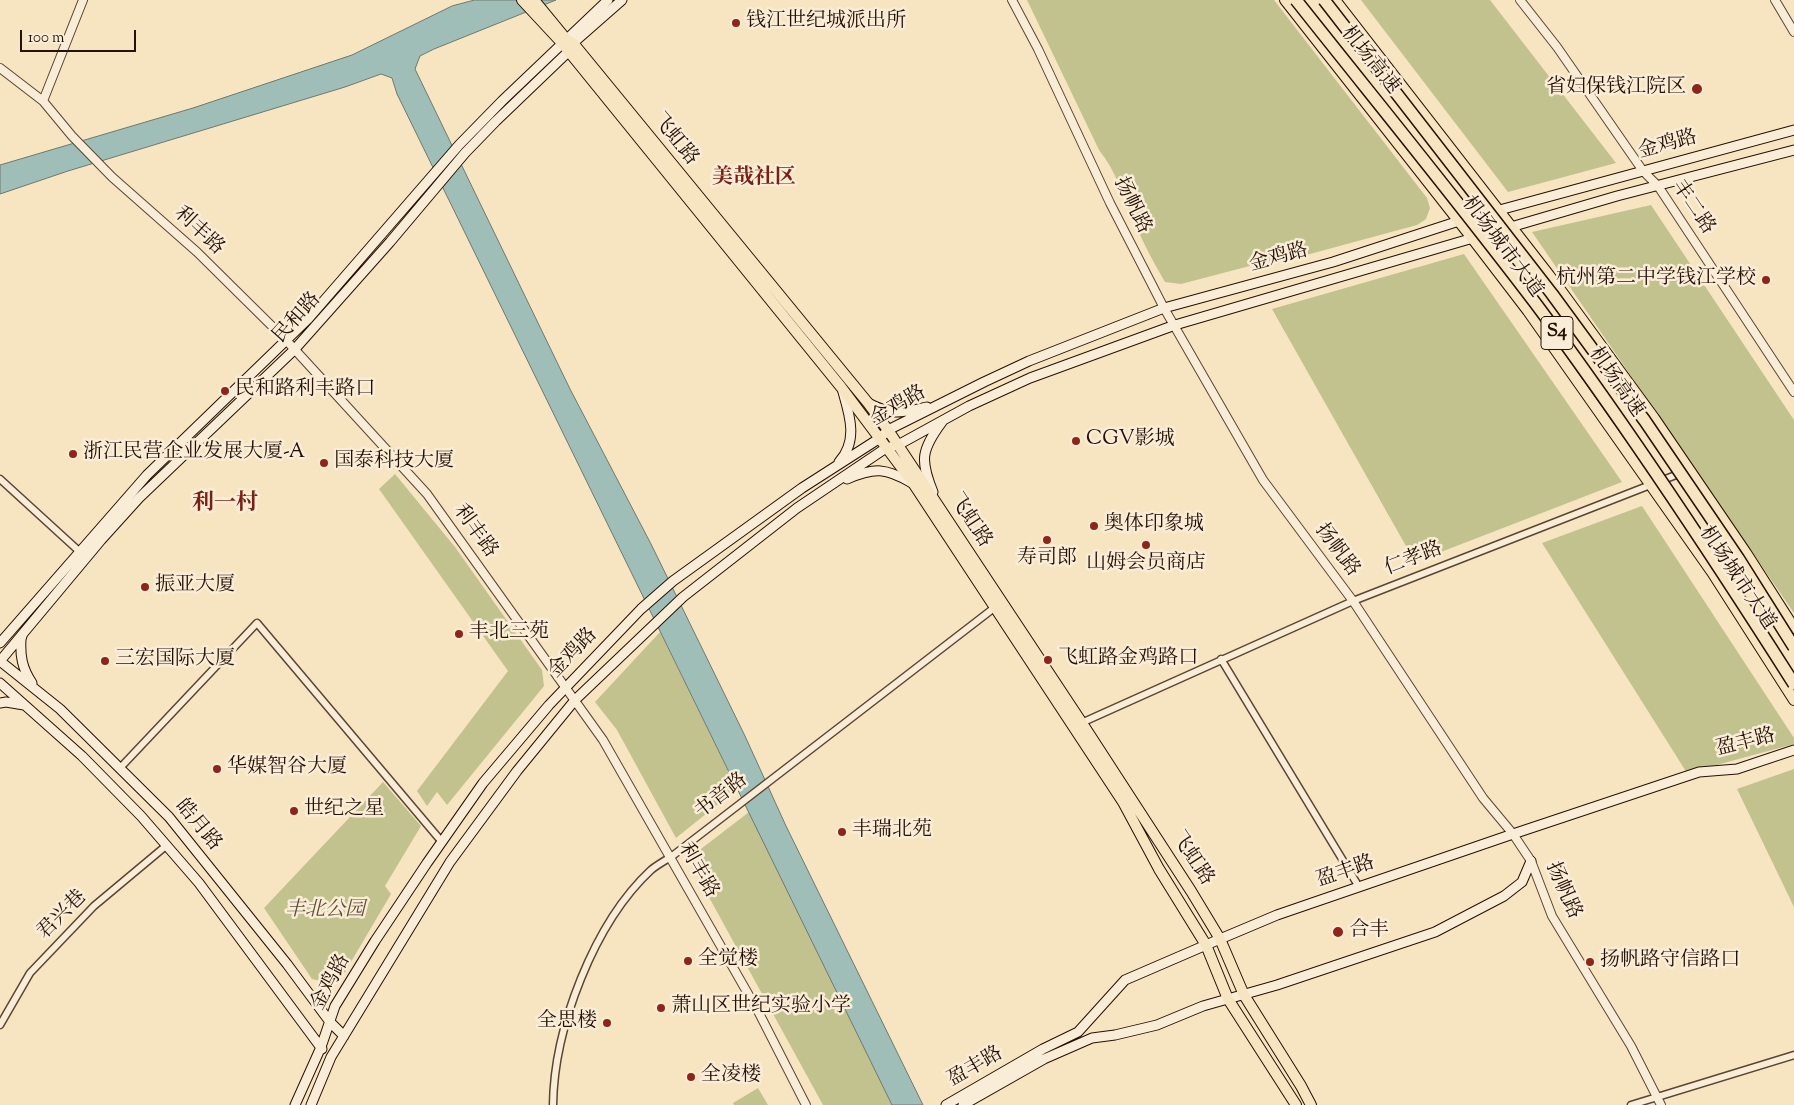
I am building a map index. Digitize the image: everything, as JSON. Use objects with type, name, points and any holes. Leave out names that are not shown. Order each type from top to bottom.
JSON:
[{"type":"highway","name":"机场高速","points":[[1296,0],[1536,304],[1721,569],[1794,684]]},
{"type":"highway","name":"机场高速","points":[[1324,0],[1552,294],[1634,405],[1732,550],[1794,647]]},
{"type":"main road","name":"飞虹路","points":[[522,0],[536,6],[567,44],[841,387],[913,483],[994,608],[1078,725],[1159,869],[1206,945],[1228,999],[1296,1105]]},
{"type":"main road","name":"民和路","points":[[0,661],[101,540],[139,498],[294,350],[465,154],[608,0]]},
{"type":"main road","name":"民和路","points":[[0,643],[147,475],[308,319],[459,145],[567,44],[622,0]]},
{"type":"main road","name":"机场城市大道","points":[[1285,0],[1528,311],[1712,572],[1794,700]]},
{"type":"main road","name":"机场城市大道","points":[[1335,0],[1512,227],[1654,418],[1746,553],[1794,628]]},
{"type":"main road","name":"飞虹路","points":[[567,44],[868,403],[888,430],[938,504],[1078,725],[1220,939],[1244,994],[1311,1105]]},
{"type":"main road","name":"金鸡路","points":[[295,1105],[335,1006],[442,842],[483,783],[566,687],[642,609],[673,581],[802,488],[880,438],[888,430],[1029,361],[1164,308],[1333,262],[1459,221],[1794,130]]},
{"type":"main road","name":"金鸡路","points":[[311,1105],[331,1057],[450,862],[517,771],[575,700],[683,597],[797,508],[886,448],[898,445],[969,406],[1030,378],[1175,325],[1472,238],[1794,150]]},
{"type":"main road","points":[[831,470],[844,456],[850,444],[852,431],[850,416],[841,387]]},
{"type":"main road","points":[[868,403],[885,412],[896,412],[942,403]]},
{"type":"main road","points":[[938,504],[925,472],[924,462],[925,449],[931,436],[944,419]]},
{"type":"main road","points":[[829,487],[865,471],[873,470],[884,470],[897,474],[913,483]]},
{"type":"main road","points":[[0,633],[26,613]]},
{"type":"main road","points":[[28,627],[21,639],[20,658],[26,673],[36,689]]},
{"type":"main road","name":"皓月路","points":[[0,661],[60,709],[169,817],[287,964],[330,1022],[344,1036]]},
{"type":"main road","name":"皓月路","points":[[0,683],[82,756],[167,845],[205,891],[320,1047],[331,1057]]},
{"type":"main road","points":[[0,703],[24,705]]},
{"type":"main road","name":"盈丰路","points":[[946,1105],[1043,1049],[1078,1032],[1125,980],[1276,915],[1699,772],[1737,769],[1794,750]]},
{"type":"main road","name":"盈丰路","points":[[963,1105],[1044,1059],[1092,1038],[1115,1035],[1157,1025],[1203,1006],[1277,986],[1435,932],[1504,896],[1522,882],[1531,861]]},
{"type":"street","points":[[42,101],[83,0]]},
{"type":"street","name":"扬帆路","points":[[1012,0],[1042,57],[1110,203],[1164,308],[1263,480],[1353,601],[1483,798],[1531,861],[1552,916],[1631,1046],[1662,1105]]},
{"type":"street","name":"丰二路","points":[[1520,0],[1557,47],[1643,171],[1658,186],[1794,392]]},
{"type":"street","points":[[1776,0],[1794,32]]},
{"type":"street","name":"利丰路","points":[[0,68],[42,101],[72,136],[112,177],[196,252],[286,340],[427,494],[604,740],[759,1013],[806,1105]]},
{"type":"street","name":"仁孝路","points":[[1078,725],[1353,601],[1689,470]]},
{"type":"street","points":[[0,479],[80,552]]},
{"type":"street","name":"书音路","points":[[553,1105],[562,1036],[574,998],[595,948],[616,910],[652,869],[738,806],[994,608]]},
{"type":"street","points":[[120,768],[257,623],[442,842]]},
{"type":"street","points":[[1221,659],[1359,887]]},
{"type":"street","name":"君兴巷","points":[[0,1025],[30,973],[94,906],[167,845]]},
{"type":"street","points":[[1631,1105],[1794,1055]]},
{"type":"green space","points":[[1027,0],[1274,0],[1427,198],[1430,208],[1426,219],[1417,225],[1299,257],[1265,262],[1181,284],[1165,282],[1142,238],[1115,176],[1099,150]]},
{"type":"green space","points":[[1361,0],[1490,0],[1616,163],[1508,192]]},
{"type":"green space","points":[[1651,205],[1794,420],[1794,613],[1532,232]]},
{"type":"green space","points":[[1464,254],[1622,482],[1415,562],[1272,309]]},
{"type":"green space","points":[[395,474],[455,547],[542,670],[544,686],[447,805],[437,792],[427,806],[417,791],[508,671],[379,489]]},
{"type":"green space","points":[[1642,506],[1794,738],[1794,744],[1687,773],[1542,543]]},
{"type":"green space","points":[[660,632],[737,789],[676,838],[617,730],[595,702]]},
{"type":"green space","points":[[1794,769],[1794,907],[1737,789]]},
{"type":"green space","name":"丰北公园","points":[[383,782],[421,826],[385,886],[391,894],[345,972],[329,983],[312,979],[264,908]]},
{"type":"green space","points":[[749,812],[892,1105],[823,1105],[688,859]]},
{"type":"green space","points":[[758,1088],[768,1105],[734,1105],[733,1103]]},
{"type":"water","points":[[475,0],[556,0],[434,49],[420,56],[415,69],[570,389],[651,544],[745,736],[786,826],[923,1105],[892,1105],[397,94],[392,78],[381,74],[345,87],[68,171],[0,194],[0,165],[193,108],[352,55],[452,6]]},
{"type":"place","name":"钱江世纪城派出所","points":[[736,23]]},
{"type":"place","name":"省妇保钱江院区","points":[[1697,89]]},
{"type":"place","name":"杭州第二中学钱江学校","points":[[1766,280]]},
{"type":"place","name":"民和路利丰路口","points":[[225,391]]},
{"type":"place","name":"CGV影城","points":[[1076,441]]},
{"type":"place","name":"浙江民营企业发展大厦-A","points":[[73,454]]},
{"type":"place","name":"国泰科技大厦","points":[[324,463]]},
{"type":"place","name":"奥体印象城","points":[[1094,526]]},
{"type":"place","name":"寿司郎","points":[[1047,540]]},
{"type":"place","name":"山姆会员商店","points":[[1146,545]]},
{"type":"place","name":"振亚大厦","points":[[145,587]]},
{"type":"place","name":"丰北三苑","points":[[459,634]]},
{"type":"place","name":"飞虹路金鸡路口","points":[[1048,660]]},
{"type":"place","name":"三宏国际大厦","points":[[105,661]]},
{"type":"place","name":"华媒智谷大厦","points":[[217,769]]},
{"type":"place","name":"世纪之星","points":[[294,811]]},
{"type":"place","name":"丰瑞北苑","points":[[842,832]]},
{"type":"place","name":"合丰","points":[[1338,932]]},
{"type":"place","name":"全觉楼","points":[[688,961]]},
{"type":"place","name":"扬帆路守信路口","points":[[1590,962]]},
{"type":"place","name":"萧山区世纪实验小学","points":[[661,1008]]},
{"type":"place","name":"全思楼","points":[[607,1023]]},
{"type":"place","name":"全凌楼","points":[[691,1077]]},
{"type":"district","name":"美哉社区","points":[[754,179]]},
{"type":"district","name":"利一村","points":[[225,505]]}]
